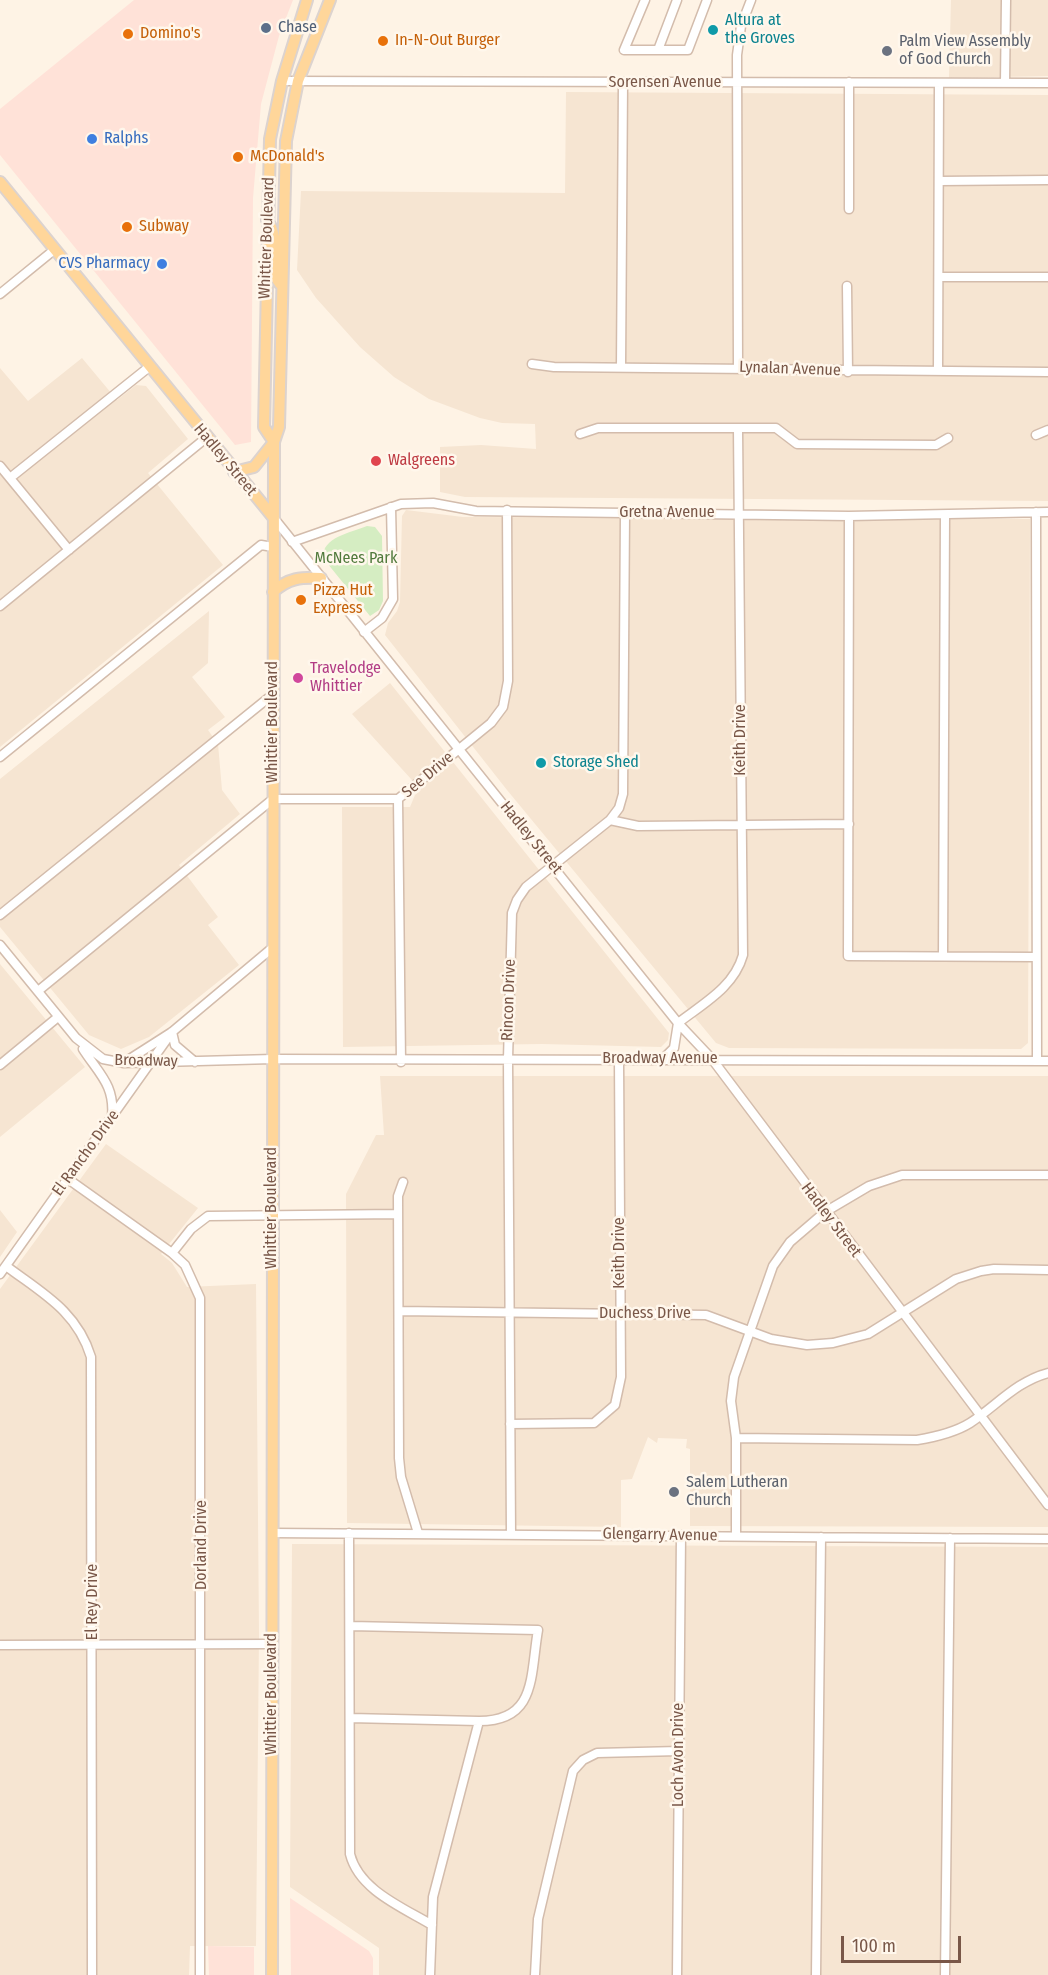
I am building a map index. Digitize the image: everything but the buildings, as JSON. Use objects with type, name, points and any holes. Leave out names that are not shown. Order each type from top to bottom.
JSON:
[{"type":"main road","name":"Whittier Boulevard","points":[[274,442],[264,427],[270,139],[282,81],[307,0]]},
{"type":"main road","name":"Whittier Boulevard","points":[[272,1975],[273,1059],[271,949],[274,442],[279,427],[280,403],[286,141],[298,81],[330,0]]},
{"type":"main road","points":[[269,171],[274,182],[275,215],[283,221]]},
{"type":"main road","name":"Hadley Street","points":[[0,182],[206,438],[273,517]]},
{"type":"main road","points":[[267,220],[275,231],[274,270],[276,279],[282,286]]},
{"type":"main road","points":[[265,372],[272,397],[280,403]]},
{"type":"main road","points":[[234,472],[254,466],[274,442]]},
{"type":"main road","points":[[273,592],[284,582],[302,577],[321,578]]},
{"type":"street","points":[[645,0],[624,50],[687,50],[707,0]]},
{"type":"street","points":[[658,50],[677,0]]},
{"type":"street","points":[[738,367],[737,55],[741,26],[751,0]]},
{"type":"street","points":[[1005,83],[1006,0]]},
{"type":"street","name":"Sorensen Avenue","points":[[282,81],[738,84],[1048,83]]},
{"type":"street","points":[[849,82],[849,209]]},
{"type":"street","points":[[938,371],[939,82]]},
{"type":"street","points":[[621,367],[623,83]]},
{"type":"street","points":[[940,181],[1048,180]]},
{"type":"street","points":[[0,294],[54,250]]},
{"type":"street","points":[[939,277],[1048,277]]},
{"type":"street","points":[[847,286],[848,372]]},
{"type":"street","name":"Lynalan Avenue","points":[[532,364],[554,367],[738,367],[848,372],[1048,372]]},
{"type":"street","points":[[10,478],[149,367]]},
{"type":"street","points":[[580,434],[598,428],[776,428],[797,444],[936,445],[948,438]]},
{"type":"street","name":"Keith Drive","points":[[678,1023],[730,983],[743,955],[738,429]]},
{"type":"street","points":[[1035,435],[1048,430]]},
{"type":"street","points":[[0,606],[206,438]]},
{"type":"street","points":[[0,466],[69,550]]},
{"type":"street","name":"Gretna Avenue","points":[[292,542],[401,504],[433,503],[476,511],[849,516],[1048,512]]},
{"type":"street","points":[[364,632],[382,618],[393,599],[391,507]]},
{"type":"street","name":"See Drive","points":[[401,1062],[398,799],[498,716],[506,697],[507,510]]},
{"type":"street","points":[[1036,512],[1037,1061]]},
{"type":"street","name":"Rincon Drive","points":[[511,1534],[508,1059],[512,913],[526,887],[610,820],[619,808],[624,780],[624,513]]},
{"type":"street","points":[[943,955],[945,515]]},
{"type":"street","points":[[849,516],[848,956],[1036,957]]},
{"type":"street","name":"Hadley Street","points":[[273,517],[678,1023],[712,1059],[825,1212],[1048,1505]]},
{"type":"street","points":[[0,757],[261,545],[273,547]]},
{"type":"street","points":[[0,915],[273,695]]},
{"type":"street","points":[[38,991],[273,799],[398,799]]},
{"type":"street","points":[[610,820],[638,826],[849,824]]},
{"type":"street","name":"Broadway","points":[[0,945],[76,1038],[103,1059],[150,1064],[273,1059]]},
{"type":"street","name":"El Rancho Drive","points":[[124,1063],[172,1032],[271,949]]},
{"type":"street","points":[[0,1065],[58,1017]]},
{"type":"street","points":[[663,1059],[674,1048],[678,1023]]},
{"type":"street","points":[[172,1032],[175,1045],[195,1062]]},
{"type":"street","name":"El Rancho Drive","points":[[3,1270],[172,1032]]},
{"type":"street","points":[[76,1038],[110,1088],[113,1099],[112,1117]]},
{"type":"street","name":"Broadway Avenue","points":[[273,1059],[401,1062],[508,1059],[1048,1061]]},
{"type":"street","name":"Keith Drive","points":[[510,1424],[594,1423],[615,1405],[621,1377],[619,1060]]},
{"type":"street","points":[[736,1536],[736,1438],[731,1401],[734,1377],[772,1266],[790,1242],[825,1212],[869,1186],[902,1175],[1048,1175]]},
{"type":"street","name":"Dorland Drive","points":[[68,1179],[172,1253],[185,1265],[200,1298],[202,1646],[200,1975]]},
{"type":"street","points":[[403,1182],[398,1196],[399,1458],[401,1477],[418,1533]]},
{"type":"street","points":[[172,1253],[190,1229],[208,1216],[398,1214]]},
{"type":"street","name":"Duchess Drive","points":[[399,1311],[706,1315],[771,1339],[807,1345],[833,1343],[868,1334],[956,1279],[981,1271],[1048,1269]]},
{"type":"street","name":"El Rey Drive","points":[[3,1270],[50,1299],[77,1324],[91,1357],[92,1975]]},
{"type":"street","points":[[736,1438],[917,1440],[949,1433],[979,1415],[1023,1383],[1048,1373]]},
{"type":"street","name":"Glengarry Avenue","points":[[272,1533],[1048,1539]]},
{"type":"street","points":[[349,1533],[350,1854],[354,1868],[377,1891],[432,1925]]},
{"type":"street","name":"Loch Avon Drive","points":[[677,1975],[681,1535]]},
{"type":"street","points":[[816,1975],[821,1537]]},
{"type":"street","points":[[945,1975],[950,1538]]},
{"type":"street","points":[[350,1626],[538,1630],[528,1693],[523,1704],[512,1715],[500,1721],[350,1718]]},
{"type":"street","points":[[0,1645],[272,1644]]},
{"type":"street","points":[[430,1975],[433,1897],[479,1721]]},
{"type":"street","points":[[535,1975],[538,1919],[573,1771],[583,1760],[597,1753],[679,1751]]},
{"type":"shaded area","points":[[134,0],[293,0],[279,36],[261,104],[253,198],[251,442],[235,445],[0,155],[0,109]]},
{"type":"shaded area","points":[[951,0],[1048,0],[1048,76],[949,78]]},
{"type":"shaded area","points":[[566,92],[1048,95],[1048,501],[465,497],[440,492],[440,447],[481,445],[536,449],[535,424],[502,423],[480,418],[429,399],[394,377],[360,347],[316,298],[297,270],[301,191],[565,193]]},
{"type":"shaded area","points":[[82,358],[117,400],[136,385],[146,386],[188,439],[148,473],[223,565],[0,747],[0,368],[28,401]]},
{"type":"shaded area","points":[[406,510],[463,517],[1030,519],[1028,1043],[1021,1049],[729,1048],[716,1043],[507,790],[385,635],[388,623],[397,611],[400,602],[402,516]]},
{"type":"shaded area","points":[[209,611],[208,663],[192,677],[225,717],[208,730],[218,744],[222,790],[240,814],[179,865],[218,917],[208,925],[239,965],[149,1037],[121,1049],[89,1035],[0,927],[0,779]]},
{"type":"shaded area","points":[[390,683],[669,1033],[668,1040],[661,1047],[542,1044],[343,1047],[342,807],[410,807],[415,795],[421,790],[352,714]]},
{"type":"shaded area","points":[[0,964],[85,1067],[0,1137]]},
{"type":"shaded area","points":[[380,1076],[1048,1076],[1048,1527],[690,1526],[690,1449],[686,1448],[687,1439],[658,1438],[657,1443],[648,1437],[632,1479],[621,1480],[621,1527],[347,1523],[346,1194],[376,1135],[384,1135]]},
{"type":"shaded area","points":[[106,1144],[198,1208],[161,1254],[172,1263],[187,1287],[256,1284],[259,1634],[256,1946],[190,1946],[189,1975],[0,1975],[0,1289]]},
{"type":"shaded area","points":[[0,1210],[17,1232],[0,1257]]},
{"type":"shaded area","points":[[292,1544],[1048,1547],[1048,1975],[379,1975],[379,1948],[290,1887]]},
{"type":"shaded area","points":[[290,1898],[369,1951],[373,1958],[373,1975],[291,1975]]},
{"type":"shaded area","points":[[208,1946],[254,1947],[254,1975],[209,1975]]},
{"type":"green space","name":"McNees Park","points":[[367,526],[375,527],[382,536],[383,601],[379,610],[370,616],[323,558],[327,545],[332,540]]},
{"type":"place","name":"Chase","points":[[266,28]]},
{"type":"place","name":"Altura at the Groves","points":[[713,30]]},
{"type":"place","name":"Domino's","points":[[128,34]]},
{"type":"place","name":"In-N-Out Burger","points":[[383,41]]},
{"type":"place","name":"Palm View Assembly of God Church","points":[[887,51]]},
{"type":"place","name":"Ralphs","points":[[92,139]]},
{"type":"place","name":"McDonald's","points":[[238,157]]},
{"type":"place","name":"Subway","points":[[127,227]]},
{"type":"place","name":"CVS Pharmacy","points":[[162,264]]},
{"type":"place","name":"Walgreens","points":[[376,461]]},
{"type":"place","name":"Pizza Hut Express","points":[[301,600]]},
{"type":"place","name":"Travelodge Whittier","points":[[298,678]]},
{"type":"place","name":"Storage Shed","points":[[541,763]]},
{"type":"place","name":"Salem Lutheran Church","points":[[674,1492]]}]
